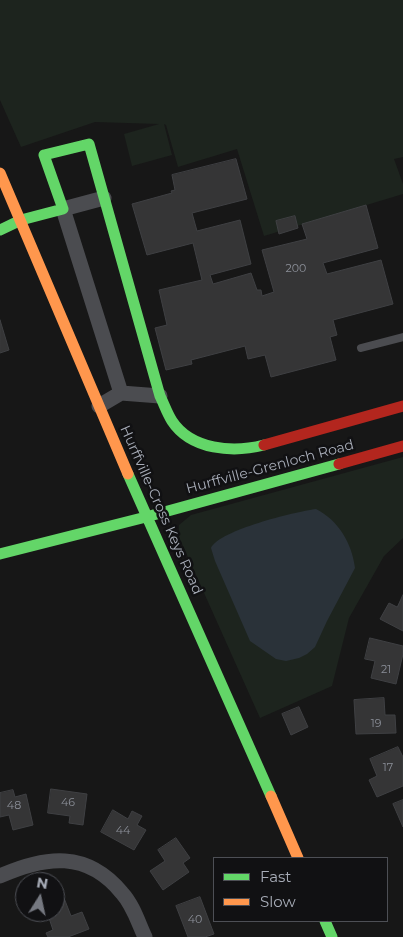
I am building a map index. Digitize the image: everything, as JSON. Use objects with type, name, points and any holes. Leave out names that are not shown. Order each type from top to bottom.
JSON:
[{"type":"main road","points":[[0,230],[22,220],[63,209],[44,155],[89,144],[160,396],[172,421],[185,434],[197,442],[224,449],[252,448],[403,406]]},
{"type":"main road","name":"Hurffville-Cross Keys Road","points":[[0,173],[22,220],[146,517],[201,636],[298,857]]},
{"type":"main road","name":"Hurffville-Grenloch Road","points":[[0,554],[146,517],[403,446]]},
{"type":"main road","points":[[325,922],[332,937]]},
{"type":"street","points":[[104,198],[63,209],[121,393]]},
{"type":"street","points":[[99,406],[121,393],[160,396]]},
{"type":"street","points":[[0,876],[33,863],[54,860],[67,860],[86,866],[106,878],[123,893],[145,937]]},
{"type":"lane","points":[[361,348],[403,337]]},
{"type":"shaded area","points":[[0,0],[403,0],[403,157],[394,159],[403,184],[403,194],[264,236],[237,149],[178,167],[166,125],[164,124],[172,155],[132,166],[124,134],[159,124],[95,122],[21,147],[0,100]]},
{"type":"shaded area","points":[[403,457],[403,538],[384,556],[349,618],[332,686],[260,718],[179,537],[179,525],[191,515]]},
{"type":"shaded area","points":[[316,509],[331,519],[343,533],[351,550],[355,568],[315,647],[299,658],[286,661],[276,659],[250,641],[211,548],[217,541],[242,529],[275,518]]},
{"type":"building","points":[[236,159],[247,199],[192,213],[197,231],[240,220],[251,264],[210,275],[213,284],[251,273],[257,290],[261,290],[262,296],[274,292],[262,250],[307,239],[302,224],[366,205],[378,248],[323,263],[327,274],[381,260],[393,304],[333,320],[337,335],[330,337],[336,360],[271,377],[265,355],[248,359],[245,346],[191,360],[192,364],[166,370],[155,328],[167,325],[159,290],[202,280],[193,243],[147,255],[132,204],[172,193],[171,191],[175,190],[172,175]]},
{"type":"building","points":[[295,216],[298,228],[279,234],[276,221]]},
{"type":"building","points":[[0,320],[9,350],[0,353]]},
{"type":"building","points":[[403,595],[403,631],[380,619],[389,603],[397,607]]},
{"type":"building","points":[[370,638],[403,646],[396,684],[371,678],[375,661],[365,659]]},
{"type":"building","points":[[384,698],[385,715],[395,715],[396,733],[356,734],[354,700]]},
{"type":"building","points":[[299,707],[308,727],[291,735],[282,714]]},
{"type":"building","points":[[398,747],[403,757],[403,786],[377,797],[369,780],[377,776],[370,759]]},
{"type":"building","points":[[51,789],[87,794],[83,825],[69,823],[70,816],[48,813]]},
{"type":"building","points":[[13,790],[15,797],[26,794],[33,825],[13,830],[9,815],[0,817],[0,793]]},
{"type":"building","points":[[403,800],[403,827],[393,804]]},
{"type":"building","points":[[113,810],[128,819],[132,811],[142,816],[137,825],[146,830],[134,850],[101,832]]},
{"type":"building","points":[[176,838],[190,858],[183,863],[189,872],[163,890],[150,871],[165,861],[158,850]]},
{"type":"building","points":[[200,897],[214,934],[205,937],[188,937],[176,906]]},
{"type":"building","points":[[65,901],[71,916],[82,912],[89,929],[68,937],[48,937],[46,933],[53,930],[50,922],[65,922]]},
{"type":"traffic: fast","points":[[0,230],[21,220],[63,209],[44,155],[89,144],[160,396],[170,418],[180,431],[190,438],[214,447],[239,449],[264,445]]},
{"type":"traffic: fast","points":[[0,554],[146,517],[339,464]]},
{"type":"traffic: fast","points":[[128,474],[271,796]]},
{"type":"traffic: fast","points":[[325,922],[332,937]]},
{"type":"traffic: slow","points":[[0,173],[128,474]]},
{"type":"traffic: slow","points":[[271,796],[298,857]]},
{"type":"traffic: jam","points":[[264,445],[403,406]]},
{"type":"traffic: jam","points":[[339,464],[403,446]]}]
